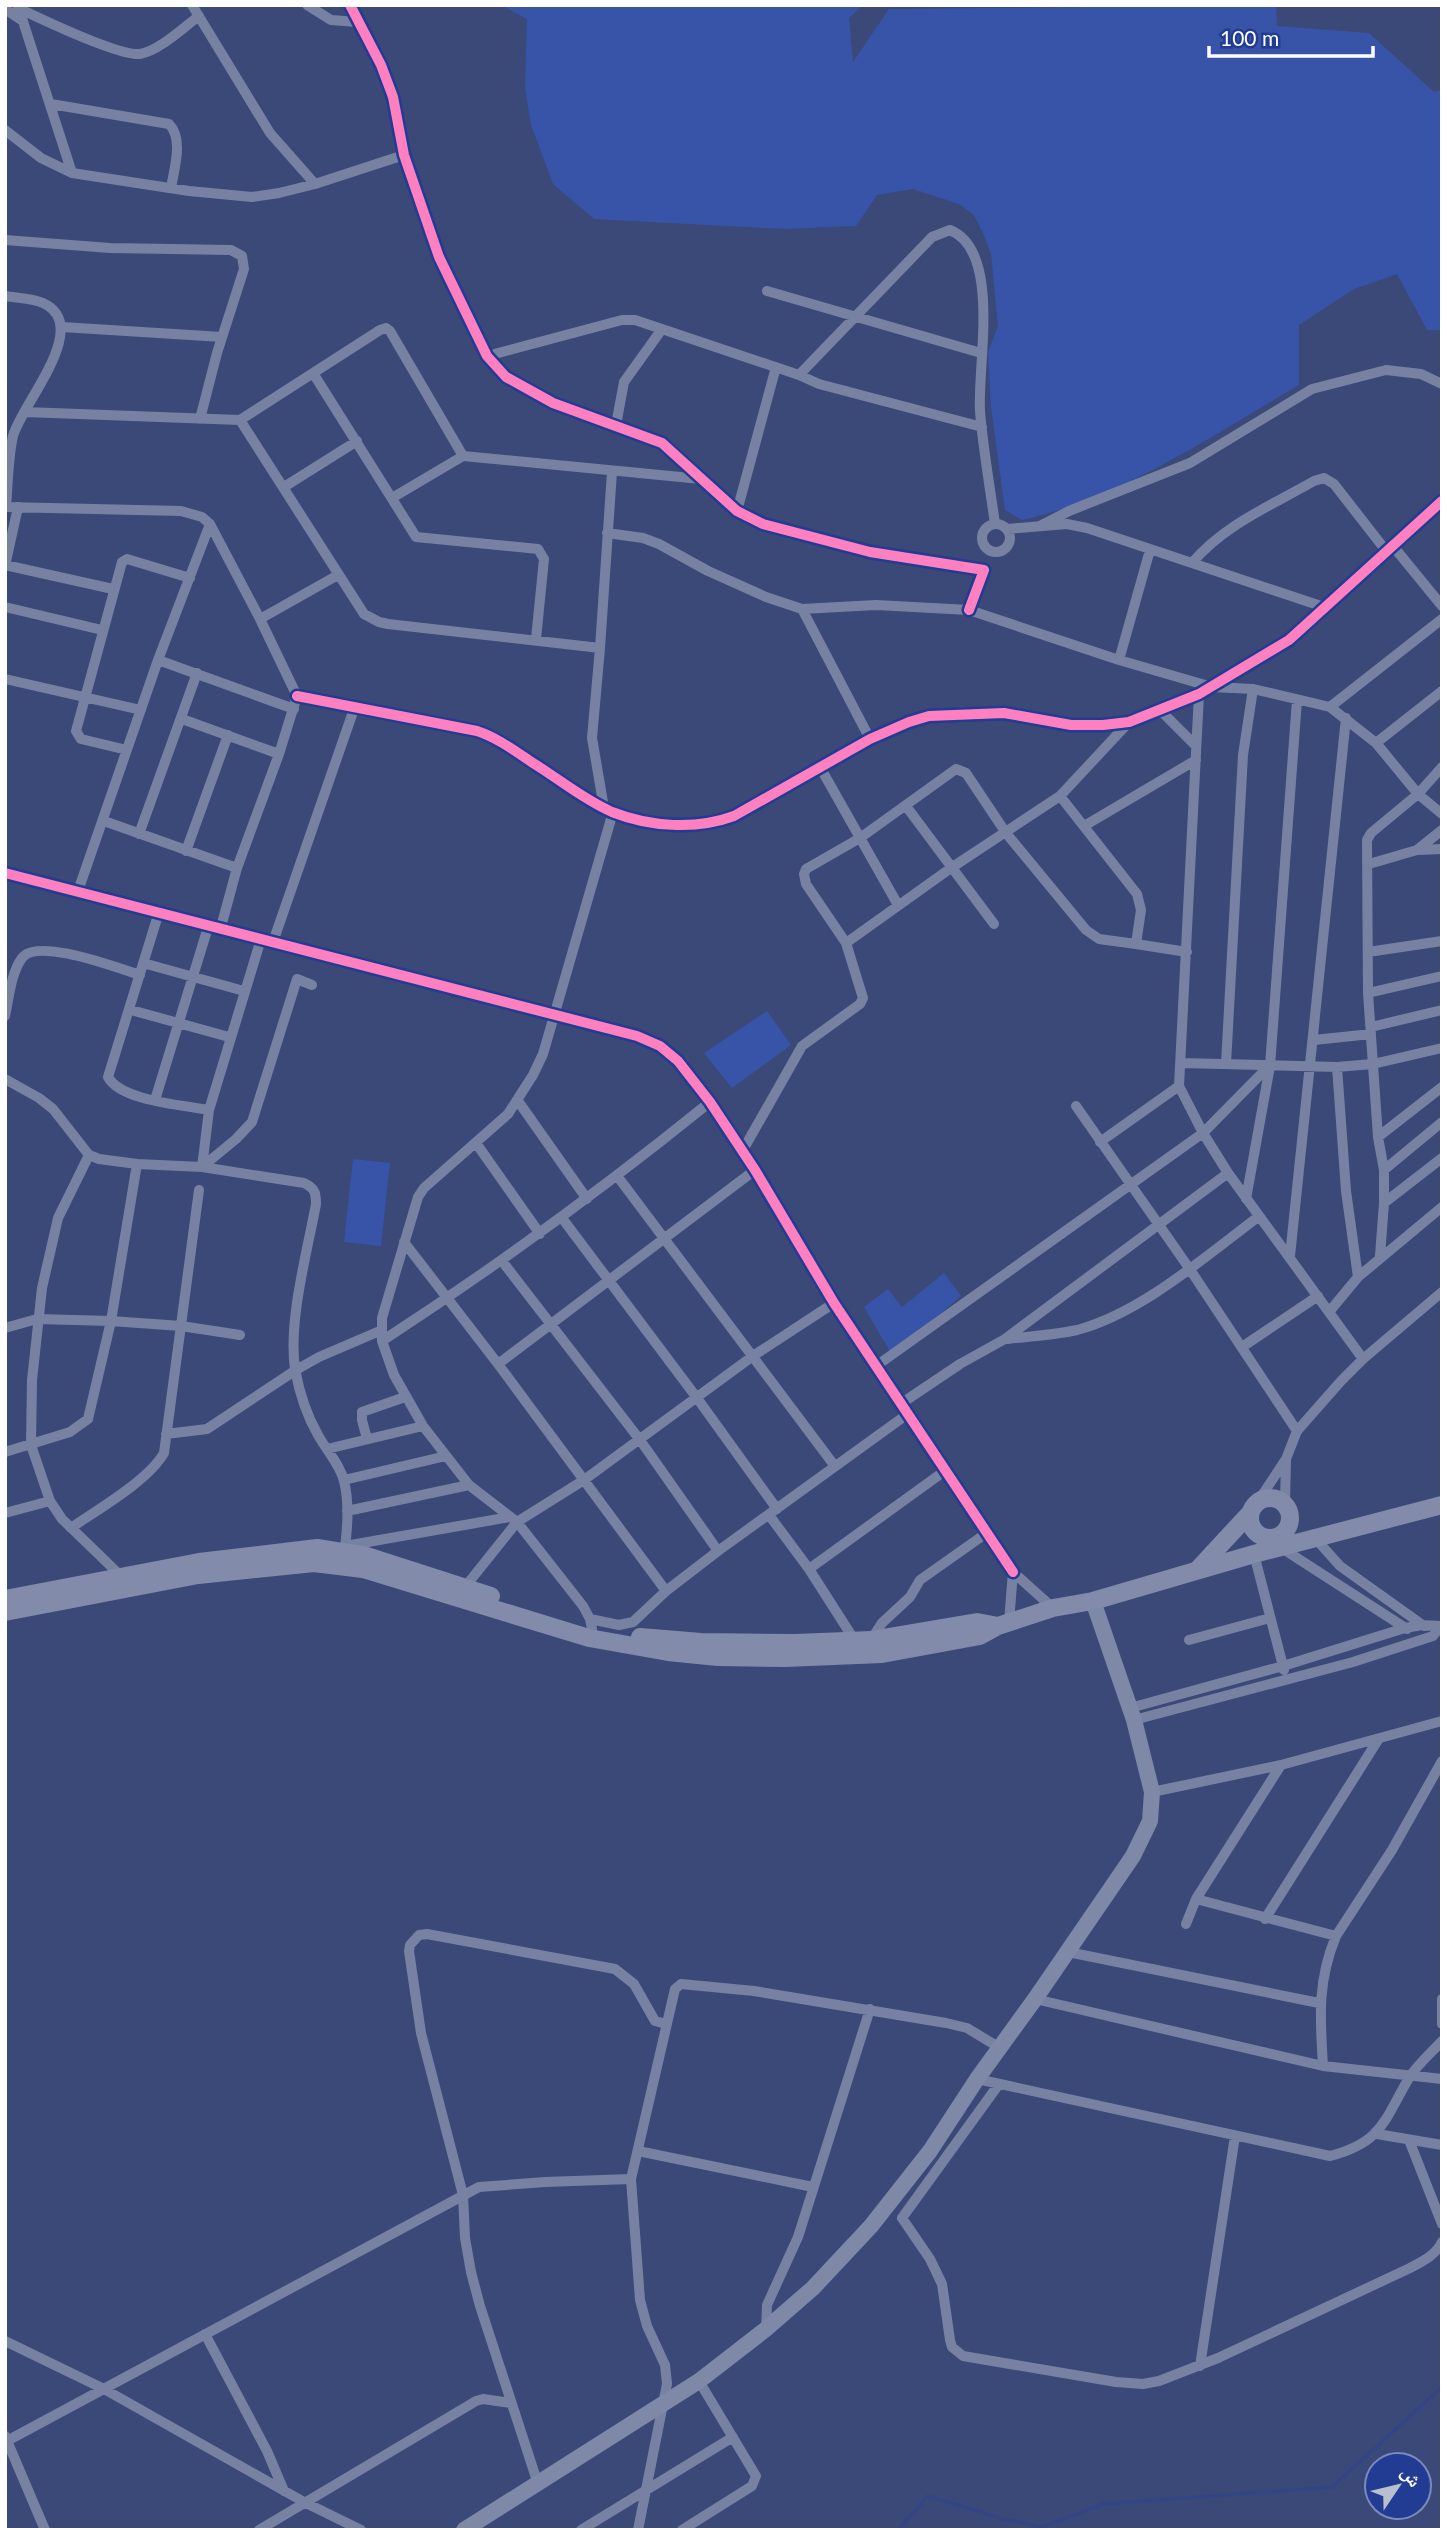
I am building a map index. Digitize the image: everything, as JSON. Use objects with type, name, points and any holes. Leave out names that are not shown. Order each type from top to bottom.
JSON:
[{"type":"main road","points":[[1197,1570],[1259,1501],[1273,1498],[1287,1508],[1315,1538]]},
{"type":"main road","points":[[1253,1509],[1251,1525],[1260,1536],[1278,1539],[1315,1538],[1442,1505]]},
{"type":"main road","points":[[344,1554],[363,1569],[589,1638],[668,1652],[752,1650],[882,1654],[979,1636],[1004,1624],[1053,1608],[1093,1601],[1254,1554],[1278,1539],[1291,1518],[1287,1508]]},
{"type":"main road","points":[[5,1599],[199,1562],[297,1549],[344,1554],[643,1637],[752,1650],[863,1641],[977,1622],[1004,1624]]},
{"type":"main road","points":[[5,1612],[198,1575],[314,1563],[344,1554]]},
{"type":"main road","points":[[464,2530],[699,2381],[813,2288],[871,2226],[930,2151],[977,2079],[1139,1848],[1152,1815],[1152,1792],[1132,1714],[1093,1601]]},
{"type":"street","points":[[192,5],[264,124],[315,184]]},
{"type":"street","points":[[307,5],[331,20],[357,22]]},
{"type":"street","points":[[349,5],[381,65],[393,97],[404,155],[439,257],[487,356],[506,377],[553,403],[662,443],[737,511],[763,524],[870,552],[984,570]]},
{"type":"street","points":[[18,7],[95,41],[140,54],[169,39],[199,16]]},
{"type":"street","points":[[18,7],[72,173]]},
{"type":"street","points":[[5,9],[23,21]]},
{"type":"street","points":[[51,104],[169,124],[176,132],[177,148],[171,188]]},
{"type":"street","points":[[5,130],[41,158],[72,173],[252,197],[315,184],[404,155]]},
{"type":"street","points":[[799,375],[932,237],[950,230],[961,235],[967,241],[977,265],[984,321],[979,373],[982,427],[995,524]]},
{"type":"street","points":[[5,240],[110,248],[231,250],[242,256],[244,269],[200,419]]},
{"type":"street","points":[[767,291],[981,353]]},
{"type":"street","points":[[5,296],[40,301],[58,316],[62,327],[57,349],[13,437],[6,507],[181,511],[202,517],[210,524],[297,696],[279,754],[237,868],[193,977],[155,1100]]},
{"type":"street","points":[[487,356],[622,320],[635,320],[819,384],[982,427]]},
{"type":"street","points":[[62,327],[222,337]]},
{"type":"street","points":[[25,412],[240,420],[386,328],[463,456]]},
{"type":"street","points":[[615,425],[624,382],[662,329]]},
{"type":"street","points":[[737,511],[776,367]]},
{"type":"street","points":[[1040,526],[1069,511],[1191,463],[1312,388],[1385,370],[1421,374],[1442,384]]},
{"type":"street","points":[[313,373],[416,537],[538,549],[541,552],[544,559],[536,639]]},
{"type":"street","points":[[240,420],[364,614],[379,622],[600,648]]},
{"type":"street","points":[[284,487],[357,441]]},
{"type":"street","points":[[392,498],[463,456],[701,479]]},
{"type":"street","points":[[612,472],[592,738],[609,810],[554,1015],[543,1054],[508,1114],[424,1188],[411,1215],[382,1318],[382,1335],[394,1375],[423,1426],[469,1485],[513,1520],[570,1588],[591,1624],[626,1625],[633,1622],[666,1591],[834,1465],[960,1364],[1004,1339],[1228,1173]]},
{"type":"street","points":[[1192,563],[1213,541],[1240,522],[1324,478],[1334,484],[1442,606]]},
{"type":"street","points":[[297,696],[487,734],[609,810],[672,824],[715,823],[734,816],[870,739],[909,722],[942,715],[1004,713],[1087,726],[1129,722],[1199,694],[1279,648],[1327,608],[1442,501]]},
{"type":"street","points":[[18,507],[5,565],[113,589]]},
{"type":"street","points":[[78,891],[158,660],[210,524]]},
{"type":"street","points":[[1007,529],[1010,537],[1008,547],[1001,552],[986,550],[981,540],[985,529],[995,524],[1007,529],[1067,524],[1087,528],[1327,608]]},
{"type":"street","points":[[607,533],[651,541],[708,571],[766,597],[802,609],[876,605],[969,610],[1119,660],[1212,687],[1253,689],[1330,707],[1376,743],[1418,794],[1442,814]]},
{"type":"street","points":[[1119,660],[1150,550]]},
{"type":"street","points":[[969,610],[992,552]]},
{"type":"street","points":[[127,750],[78,737],[76,731],[122,562],[126,559],[190,578]]},
{"type":"street","points":[[260,620],[338,575]]},
{"type":"street","points":[[5,607],[102,631]]},
{"type":"street","points":[[802,609],[870,739]]},
{"type":"street","points":[[1330,707],[1442,619]]},
{"type":"street","points":[[158,660],[294,709]]},
{"type":"street","points":[[139,834],[197,673]]},
{"type":"street","points":[[5,679],[141,710]]},
{"type":"street","points":[[1226,1064],[1243,755],[1253,689]]},
{"type":"street","points":[[1376,743],[1442,691]]},
{"type":"street","points":[[1199,694],[1179,1086],[1203,1133],[1228,1173],[1363,1359]]},
{"type":"street","points":[[1246,1199],[1270,1066],[1297,699]]},
{"type":"street","points":[[273,942],[354,709]]},
{"type":"street","points":[[1160,710],[1196,746]]},
{"type":"street","points":[[1290,1256],[1346,718]]},
{"type":"street","points":[[182,719],[279,754]]},
{"type":"street","points":[[846,943],[951,867],[1060,796],[1129,722]]},
{"type":"street","points":[[186,851],[228,735]]},
{"type":"street","points":[[1084,826],[1196,760]]},
{"type":"street","points":[[1380,1256],[1384,1170],[1378,1137],[1368,993],[1367,840],[1371,833],[1418,794],[1442,767]]},
{"type":"street","points":[[820,768],[898,905]]},
{"type":"street","points":[[743,1150],[802,1046],[860,1004],[863,998],[846,943],[806,884],[806,869],[860,838],[951,772],[961,769],[1006,832],[1086,930],[1099,939],[1187,952]]},
{"type":"street","points":[[1060,796],[1141,902],[1136,944]]},
{"type":"street","points":[[906,806],[994,925]]},
{"type":"street","points":[[104,821],[237,868]]},
{"type":"street","points":[[1417,850],[1442,830]]},
{"type":"street","points":[[1369,864],[1417,850],[1442,849]]},
{"type":"street","points":[[5,873],[637,1036],[660,1046],[691,1076],[743,1150],[834,1303],[1013,1572],[1053,1608]]},
{"type":"street","points":[[159,912],[131,1010],[108,1077],[118,1089],[155,1100],[209,1110]]},
{"type":"street","points":[[202,1167],[209,1110],[229,1037],[261,939]]},
{"type":"street","points":[[1368,952],[1442,941]]},
{"type":"street","points":[[5,1016],[17,967],[22,957],[30,951],[57,951],[140,975]]},
{"type":"street","points":[[143,963],[244,991]]},
{"type":"street","points":[[1368,993],[1442,976]]},
{"type":"street","points":[[202,1167],[252,1122],[297,979],[312,985]]},
{"type":"street","points":[[131,1010],[229,1037]]},
{"type":"street","points":[[1314,1040],[1371,1030],[1442,1010]]},
{"type":"street","points":[[1181,1063],[1337,1067],[1373,1064],[1442,1048]]},
{"type":"street","points":[[876,1366],[1203,1133],[1270,1066]]},
{"type":"street","points":[[1337,1067],[1346,1191],[1358,1277]]},
{"type":"street","points":[[5,1079],[53,1109],[89,1155],[137,1164],[202,1167],[312,1186],[316,1204],[297,1316],[294,1345],[296,1370],[307,1409],[344,1480],[347,1511],[344,1554],[513,1520],[584,1480],[753,1356],[834,1303]]},
{"type":"street","points":[[1100,1142],[1179,1086]]},
{"type":"street","points":[[1378,1137],[1442,1087]]},
{"type":"street","points":[[517,1101],[587,1199]]},
{"type":"street","points":[[166,1434],[207,1429],[319,1357],[382,1335],[447,1298],[618,1177],[710,1102]]},
{"type":"street","points":[[1076,1106],[1189,1268],[1297,1431]]},
{"type":"street","points":[[1384,1170],[1442,1122]]},
{"type":"street","points":[[476,1143],[540,1234]]},
{"type":"street","points":[[89,1155],[58,1218],[37,1319],[31,1445],[50,1501],[71,1528],[121,1576]]},
{"type":"street","points":[[1384,1203],[1442,1158]]},
{"type":"street","points":[[5,1452],[70,1432],[89,1419],[111,1321],[137,1164]]},
{"type":"street","points":[[498,1364],[755,1170]]},
{"type":"street","points":[[618,1177],[834,1465]]},
{"type":"street","points":[[71,1528],[157,1465],[164,1453],[199,1190]]},
{"type":"street","points":[[1329,1312],[1358,1277],[1380,1256],[1442,1207]]},
{"type":"street","points":[[1004,1339],[1076,1330],[1107,1319],[1133,1306],[1258,1217]]},
{"type":"street","points":[[562,1218],[697,1398],[809,1569],[863,1641],[910,1597],[920,1580],[988,1532]]},
{"type":"street","points":[[404,1242],[666,1591]]},
{"type":"street","points":[[502,1261],[640,1440],[718,1551]]},
{"type":"street","points":[[1253,1509],[1286,1459],[1297,1431],[1363,1359],[1442,1292]]},
{"type":"street","points":[[1242,1347],[1318,1296]]},
{"type":"street","points":[[5,1328],[37,1319],[111,1321],[181,1326],[240,1335]]},
{"type":"street","points":[[367,1439],[361,1415],[364,1410],[405,1397]]},
{"type":"street","points":[[327,1450],[423,1426]]},
{"type":"street","points":[[344,1480],[446,1456]]},
{"type":"street","points":[[1286,1459],[1287,1508]]},
{"type":"street","points":[[809,1569],[946,1470]]},
{"type":"street","points":[[347,1511],[469,1485]]},
{"type":"street","points":[[5,1513],[50,1501]]},
{"type":"street","points":[[465,1587],[513,1520]]},
{"type":"street","points":[[1315,1538],[1339,1566],[1422,1625],[1433,1636]]},
{"type":"street","points":[[1278,1539],[1321,1576],[1405,1628],[1418,1641]]},
{"type":"street","points":[[1254,1554],[1287,1679]]},
{"type":"street","points":[[1321,1576],[1339,1566]]},
{"type":"street","points":[[1004,1624],[1013,1572]]},
{"type":"street","points":[[1189,1640],[1270,1618]]},
{"type":"street","points":[[1132,1714],[1405,1628],[1441,1626]]},
{"type":"street","points":[[1132,1714],[1353,1662],[1433,1636],[1441,1626]]},
{"type":"street","points":[[1152,1792],[1281,1765],[1442,1721]]},
{"type":"street","points":[[1265,1919],[1378,1740]]},
{"type":"street","points":[[1323,2066],[1319,2003],[1324,1970],[1336,1936],[1392,1850],[1442,1761]]},
{"type":"street","points":[[1186,1924],[1196,1899],[1281,1765]]},
{"type":"street","points":[[1196,1899],[1336,1936]]},
{"type":"street","points":[[538,2484],[471,2272],[465,2238],[463,2195],[421,2033],[409,1951],[414,1939],[427,1934],[615,1969],[634,1984],[655,2021],[666,2024]]},
{"type":"street","points":[[1068,1952],[1319,2003]]},
{"type":"street","points":[[638,2530],[667,2372],[647,2326],[640,2300],[631,2179],[673,1993],[681,1984],[754,1991],[870,2009],[967,2028],[1000,2048]]},
{"type":"street","points":[[1035,1999],[1323,2066],[1442,2079]]},
{"type":"street","points":[[1442,1999],[1442,2024]]},
{"type":"street","points":[[766,2329],[767,2305],[798,2237],[870,2009]]},
{"type":"street","points":[[977,2079],[1330,2155],[1360,2146],[1377,2134],[1410,2076],[1442,2041]]},
{"type":"street","points":[[999,2084],[902,2218],[930,2259],[942,2284],[952,2347],[963,2356],[1116,2382],[1143,2384],[1200,2366],[1410,2268],[1427,2259],[1442,2242]]},
{"type":"street","points":[[1377,2134],[1442,2145]]},
{"type":"street","points":[[1200,2366],[1235,2136]]},
{"type":"street","points":[[1409,2140],[1442,2224]]},
{"type":"street","points":[[638,2151],[813,2187]]},
{"type":"street","points":[[45,2530],[6,2440],[479,2187],[631,2179]]},
{"type":"street","points":[[205,2334],[267,2451],[284,2491]]},
{"type":"street","points":[[5,2341],[104,2389],[304,2502],[361,2530]]},
{"type":"street","points":[[682,2530],[752,2486],[756,2476],[699,2381]]},
{"type":"street","points":[[259,2530],[476,2401],[483,2399],[511,2403]]},
{"type":"street","points":[[581,2530],[733,2437]]},
{"type":"shaded area","points":[[501,5],[863,5],[849,18],[853,62],[889,9],[1276,5],[1277,26],[1369,33],[1434,92],[1442,90],[1442,330],[1427,330],[1397,274],[1354,289],[1299,325],[1299,385],[1199,445],[1131,481],[1059,510],[1022,520],[1005,510],[991,407],[988,352],[998,326],[991,254],[974,215],[959,204],[913,189],[877,195],[856,226],[785,229],[594,219],[553,184],[531,125],[525,88],[527,19]]},
{"type":"shaded area","points":[[767,1011],[791,1045],[732,1088],[704,1053]]},
{"type":"shaded area","points":[[353,1159],[390,1163],[381,1246],[344,1242]]},
{"type":"shaded area","points":[[944,1273],[961,1296],[892,1355],[864,1307],[888,1289],[902,1307]]},
{"type":"waterway","points":[[898,2530],[928,2496],[1000,2518],[1042,2527],[1103,2504],[1332,2487],[1442,2387]]},
{"type":"cycle path","points":[[350,5],[381,65],[393,97],[404,155],[439,257],[487,356],[506,377],[553,403],[662,443],[737,511],[763,524],[870,552],[984,570],[969,610]]},
{"type":"cycle path","points":[[297,696],[477,731],[506,745],[612,812],[657,824],[704,823],[734,816],[870,739],[929,716],[1004,713],[1071,725],[1103,725],[1129,722],[1199,694],[1289,640],[1442,501]]},
{"type":"cycle path","points":[[5,873],[637,1036],[660,1046],[678,1061],[710,1102],[755,1170],[834,1303],[1013,1572]]}]
